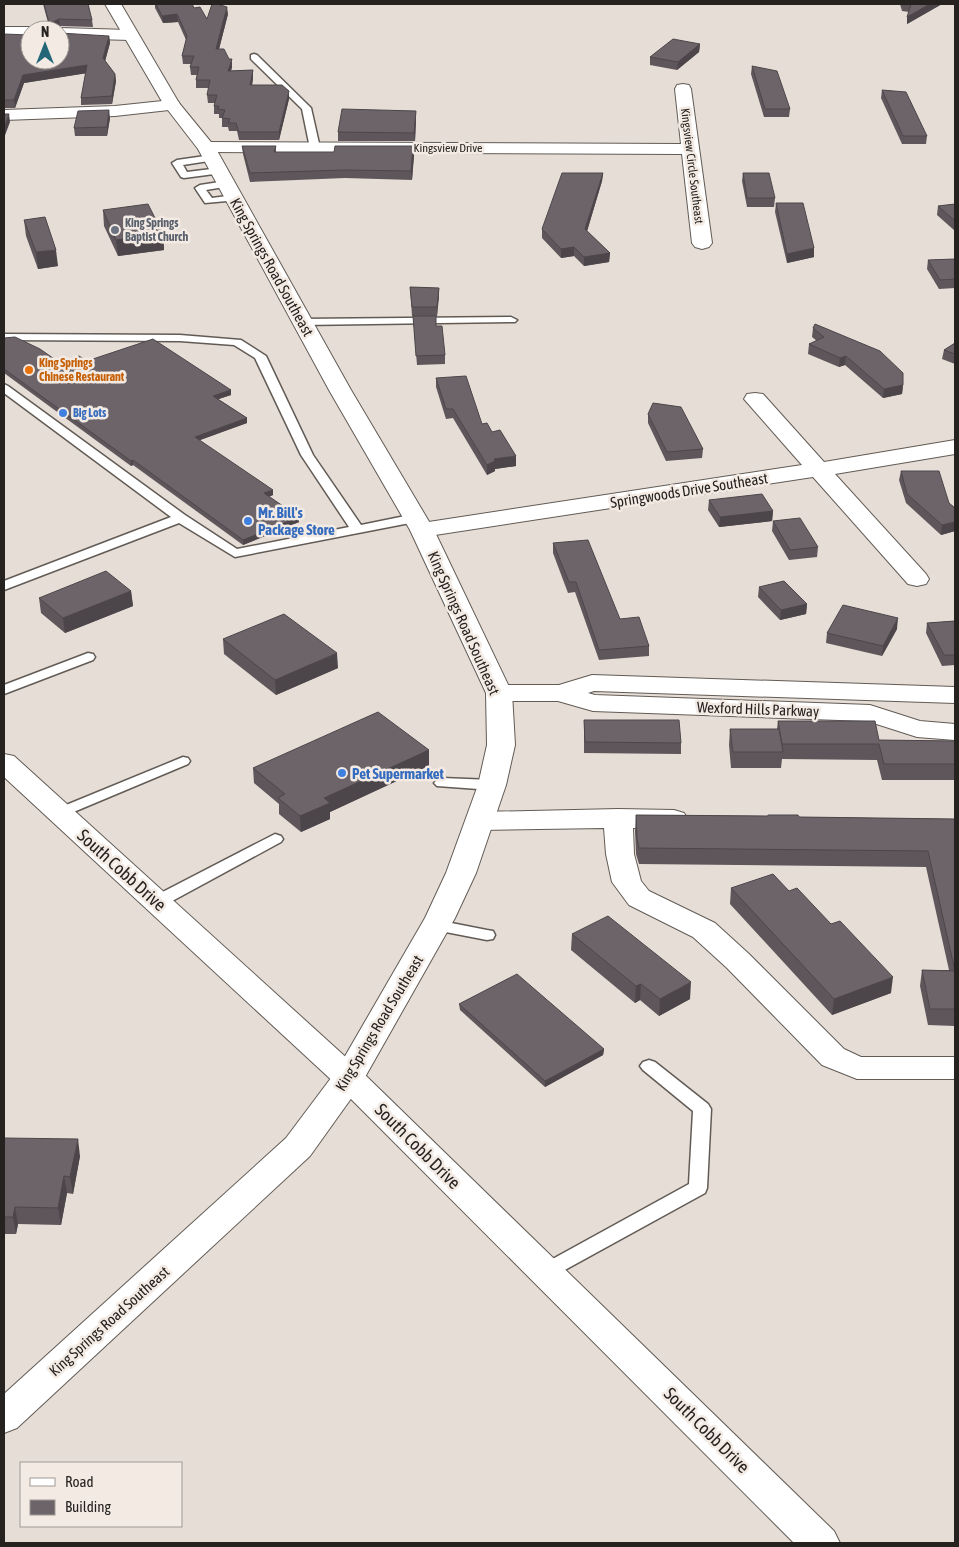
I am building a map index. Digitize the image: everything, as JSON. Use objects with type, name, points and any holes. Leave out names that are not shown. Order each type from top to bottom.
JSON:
[{"type":"street","name":"King Springs Road Southeast","points":[[4,1417],[298,1147],[349,1078],[436,925],[460,873],[480,821],[492,785],[501,745],[499,693],[418,524],[302,322],[130,35],[114,4]]},
{"type":"street","points":[[4,32],[20,32]]},
{"type":"street","points":[[70,33],[130,35]]},
{"type":"street","name":"Kingsview Circle Southeast","points":[[683,89],[702,242]]},
{"type":"street","points":[[4,115],[52,106],[114,112],[172,105]]},
{"type":"street","name":"Kingsview Drive","points":[[215,178],[315,148],[690,150]]},
{"type":"street","points":[[756,399],[917,579]]},
{"type":"street","name":"Springwoods Drive Southeast","points":[[418,524],[705,488],[955,447]]},
{"type":"street","name":"Wexford Hills Parkway","points":[[499,693],[560,693],[593,703],[955,695]]},
{"type":"street","name":"Wexford Hills Parkway","points":[[755,699],[870,713],[917,729],[955,732]]},
{"type":"street","name":"South Cobb Drive","points":[[4,762],[349,1078],[820,1543]]},
{"type":"street","points":[[618,818],[620,854],[626,882],[640,898],[704,930],[738,961],[833,1057],[856,1068],[955,1068]]},
{"type":"street","points":[[480,821],[618,818],[698,819]]},
{"type":"lane","points":[[254,57],[306,108],[315,148]]},
{"type":"lane","points":[[177,163],[215,178],[184,175],[177,163]]},
{"type":"lane","points":[[302,322],[511,320]]},
{"type":"lane","points":[[4,337],[180,338],[237,342],[260,356],[307,455],[357,530]]},
{"type":"lane","points":[[4,388],[180,518],[235,553],[357,530],[418,524]]},
{"type":"lane","points":[[4,586],[180,518]]},
{"type":"lane","points":[[4,690],[88,657]]},
{"type":"lane","points":[[59,813],[183,761]]},
{"type":"lane","points":[[442,783],[492,785]]},
{"type":"lane","points":[[157,902],[275,839]]},
{"type":"lane","points":[[436,925],[487,935]]},
{"type":"lane","points":[[545,1272],[698,1188],[702,1110],[649,1066]]},
{"type":"building","points":[[44,4],[88,4],[92,20],[59,19],[48,20]]},
{"type":"building","points":[[156,4],[192,4],[194,8],[200,7],[207,19],[212,4],[227,7],[216,49],[224,49],[229,59],[232,59],[228,71],[253,70],[250,85],[282,85],[289,91],[279,132],[239,132],[236,123],[228,123],[230,119],[222,118],[225,110],[218,109],[219,106],[214,106],[217,95],[207,95],[210,80],[196,80],[199,67],[190,67],[194,56],[182,56],[187,36],[177,14],[162,16]]},
{"type":"building","points":[[911,4],[930,4],[907,17]]},
{"type":"building","points":[[4,34],[20,35],[20,70],[55,70],[23,75],[14,100],[4,100]]},
{"type":"building","points":[[70,34],[109,36],[103,58],[115,74],[112,96],[81,98],[87,65],[70,68]]},
{"type":"building","points":[[673,39],[700,44],[678,62],[650,57]]},
{"type":"building","points":[[752,66],[777,71],[790,109],[765,109]]},
{"type":"building","points":[[882,90],[906,92],[927,136],[903,136]]},
{"type":"building","points":[[342,109],[416,111],[414,133],[338,132]]},
{"type":"building","points":[[109,110],[107,127],[74,128],[78,111]]},
{"type":"building","points":[[4,114],[9,114],[4,128]]},
{"type":"building","points":[[242,146],[276,146],[274,152],[334,152],[335,146],[413,146],[411,171],[344,170],[250,173]]},
{"type":"building","points":[[562,173],[603,173],[585,229],[610,253],[584,257],[574,247],[561,249],[542,229]]},
{"type":"building","points":[[743,173],[769,173],[775,198],[747,198]]},
{"type":"building","points":[[776,203],[803,203],[814,248],[787,254]]},
{"type":"building","points":[[148,204],[163,234],[116,240],[103,210]]},
{"type":"building","points":[[955,204],[955,221],[938,206]]},
{"type":"building","points":[[45,217],[56,250],[36,252],[24,220]]},
{"type":"building","points":[[955,259],[955,279],[940,280],[928,260]]},
{"type":"building","points":[[410,287],[439,288],[437,307],[412,307]]},
{"type":"building","points":[[413,316],[436,316],[436,326],[442,326],[445,355],[416,356]]},
{"type":"building","points":[[815,324],[880,351],[903,373],[903,385],[884,389],[846,356],[840,358],[809,344],[824,337],[813,328]]},
{"type":"building","points":[[15,337],[40,349],[60,363],[79,356],[87,361],[153,339],[231,390],[213,396],[247,418],[195,437],[273,490],[264,493],[299,517],[243,540],[4,369],[4,338]]},
{"type":"building","points":[[955,343],[955,354],[944,350]]},
{"type":"building","points":[[466,376],[482,424],[487,423],[492,432],[500,430],[516,456],[494,459],[495,461],[487,465],[453,409],[446,409],[436,378]]},
{"type":"building","points":[[653,403],[681,407],[703,449],[667,452],[648,414]]},
{"type":"building","points":[[901,471],[939,471],[949,503],[955,508],[955,522],[942,525],[907,494]]},
{"type":"building","points":[[762,494],[773,511],[720,517],[709,500]]},
{"type":"building","points":[[800,518],[818,547],[790,550],[773,521]]},
{"type":"building","points":[[588,540],[620,619],[639,617],[649,646],[599,650],[576,582],[569,582],[553,543]]},
{"type":"building","points":[[106,571],[131,591],[63,618],[39,598]]},
{"type":"building","points":[[784,581],[807,604],[781,610],[759,587]]},
{"type":"building","points":[[843,605],[898,618],[883,646],[827,633]]},
{"type":"building","points":[[284,614],[337,653],[275,680],[223,639]]},
{"type":"building","points":[[955,621],[955,655],[944,655],[927,623]]},
{"type":"building","points":[[378,712],[429,750],[324,798],[330,803],[300,816],[278,798],[285,794],[253,768]]},
{"type":"building","points":[[584,720],[679,720],[681,743],[585,742]]},
{"type":"building","points":[[778,721],[875,721],[879,740],[955,741],[955,764],[884,764],[879,744],[782,744]]},
{"type":"building","points":[[730,729],[779,729],[783,752],[733,752]]},
{"type":"building","points":[[636,815],[798,815],[799,817],[955,819],[955,971],[928,851],[639,848]]},
{"type":"building","points":[[773,874],[789,891],[797,888],[831,924],[840,921],[893,977],[834,999],[731,888]]},
{"type":"building","points":[[608,916],[691,982],[660,999],[641,984],[636,986],[572,934]]},
{"type":"building","points":[[922,970],[955,971],[955,1009],[930,1009]]},
{"type":"building","points":[[517,974],[604,1049],[545,1081],[459,1004]]},
{"type":"building","points":[[4,1138],[78,1139],[70,1177],[64,1176],[58,1208],[15,1207],[13,1217],[4,1217]]},
{"type":"place","name":"King Springs Baptist Church","points":[[115,230]]},
{"type":"place","name":"King Springs Chinese Restaurant","points":[[29,370]]},
{"type":"place","name":"Big Lots","points":[[63,413]]},
{"type":"place","name":"Mr. Bill's Package Store","points":[[248,521]]},
{"type":"place","name":"Pet Supermarket","points":[[342,773]]}]
